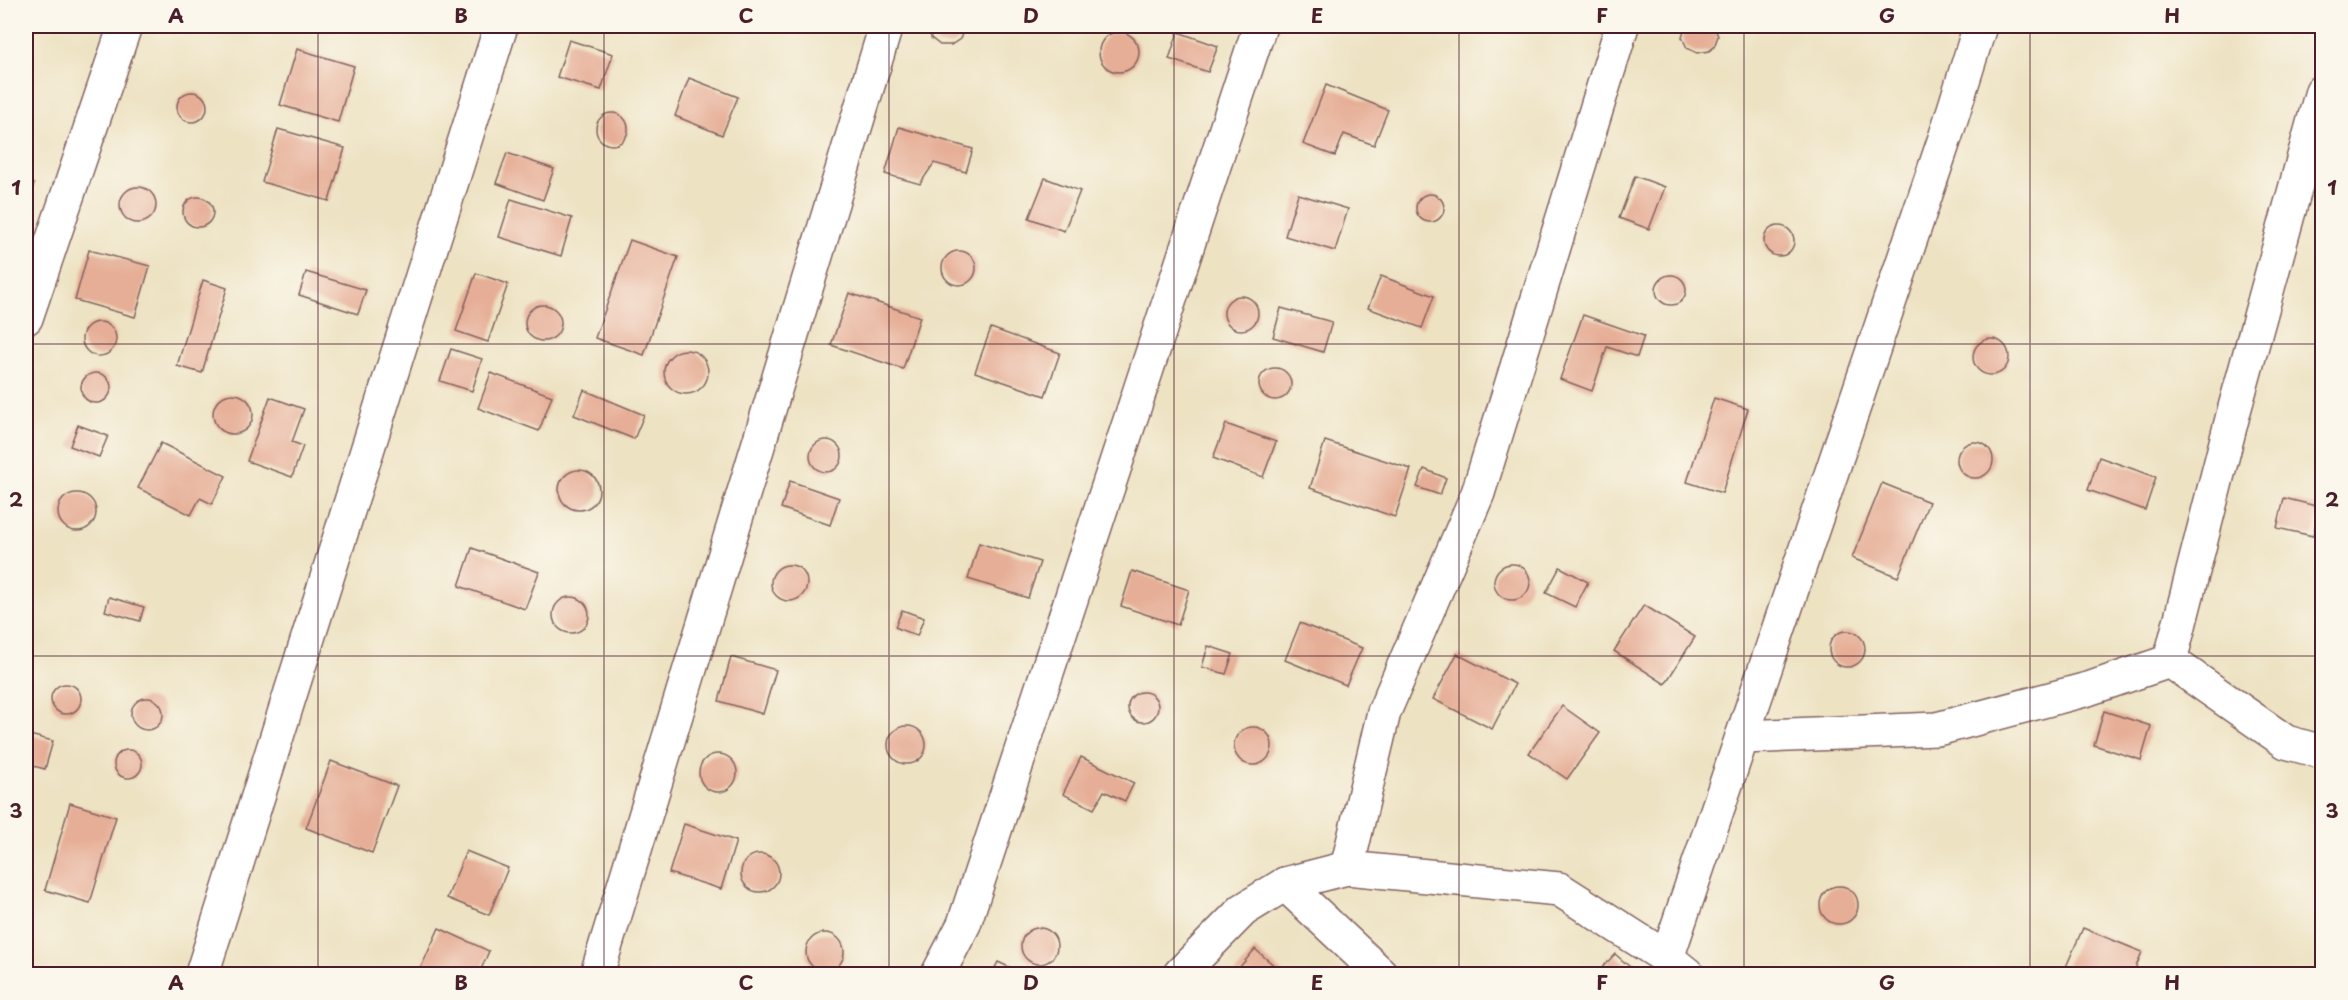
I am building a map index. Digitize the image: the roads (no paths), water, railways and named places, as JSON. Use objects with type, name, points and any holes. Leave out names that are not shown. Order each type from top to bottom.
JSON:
[{"type":"street","points":[[26,318],[124,26]]},
{"type":"street","points":[[202,975],[501,26]]},
{"type":"street","points":[[597,975],[886,26]]},
{"type":"street","points":[[938,975],[964,924],[1260,26]]},
{"type":"street","points":[[1347,868],[1384,712],[1478,494],[1622,26]]},
{"type":"street","points":[[1180,975],[1243,910],[1285,884],[1347,868],[1559,889],[1677,966],[1742,737],[1946,135],[1980,26]]},
{"type":"street","points":[[2170,661],[2234,411],[2322,91]]},
{"type":"street","points":[[1742,737],[1937,729],[2088,689],[2170,661]]},
{"type":"street","points":[[2170,661],[2286,742],[2322,752]]},
{"type":"street","points":[[1285,884],[1381,975]]}]
